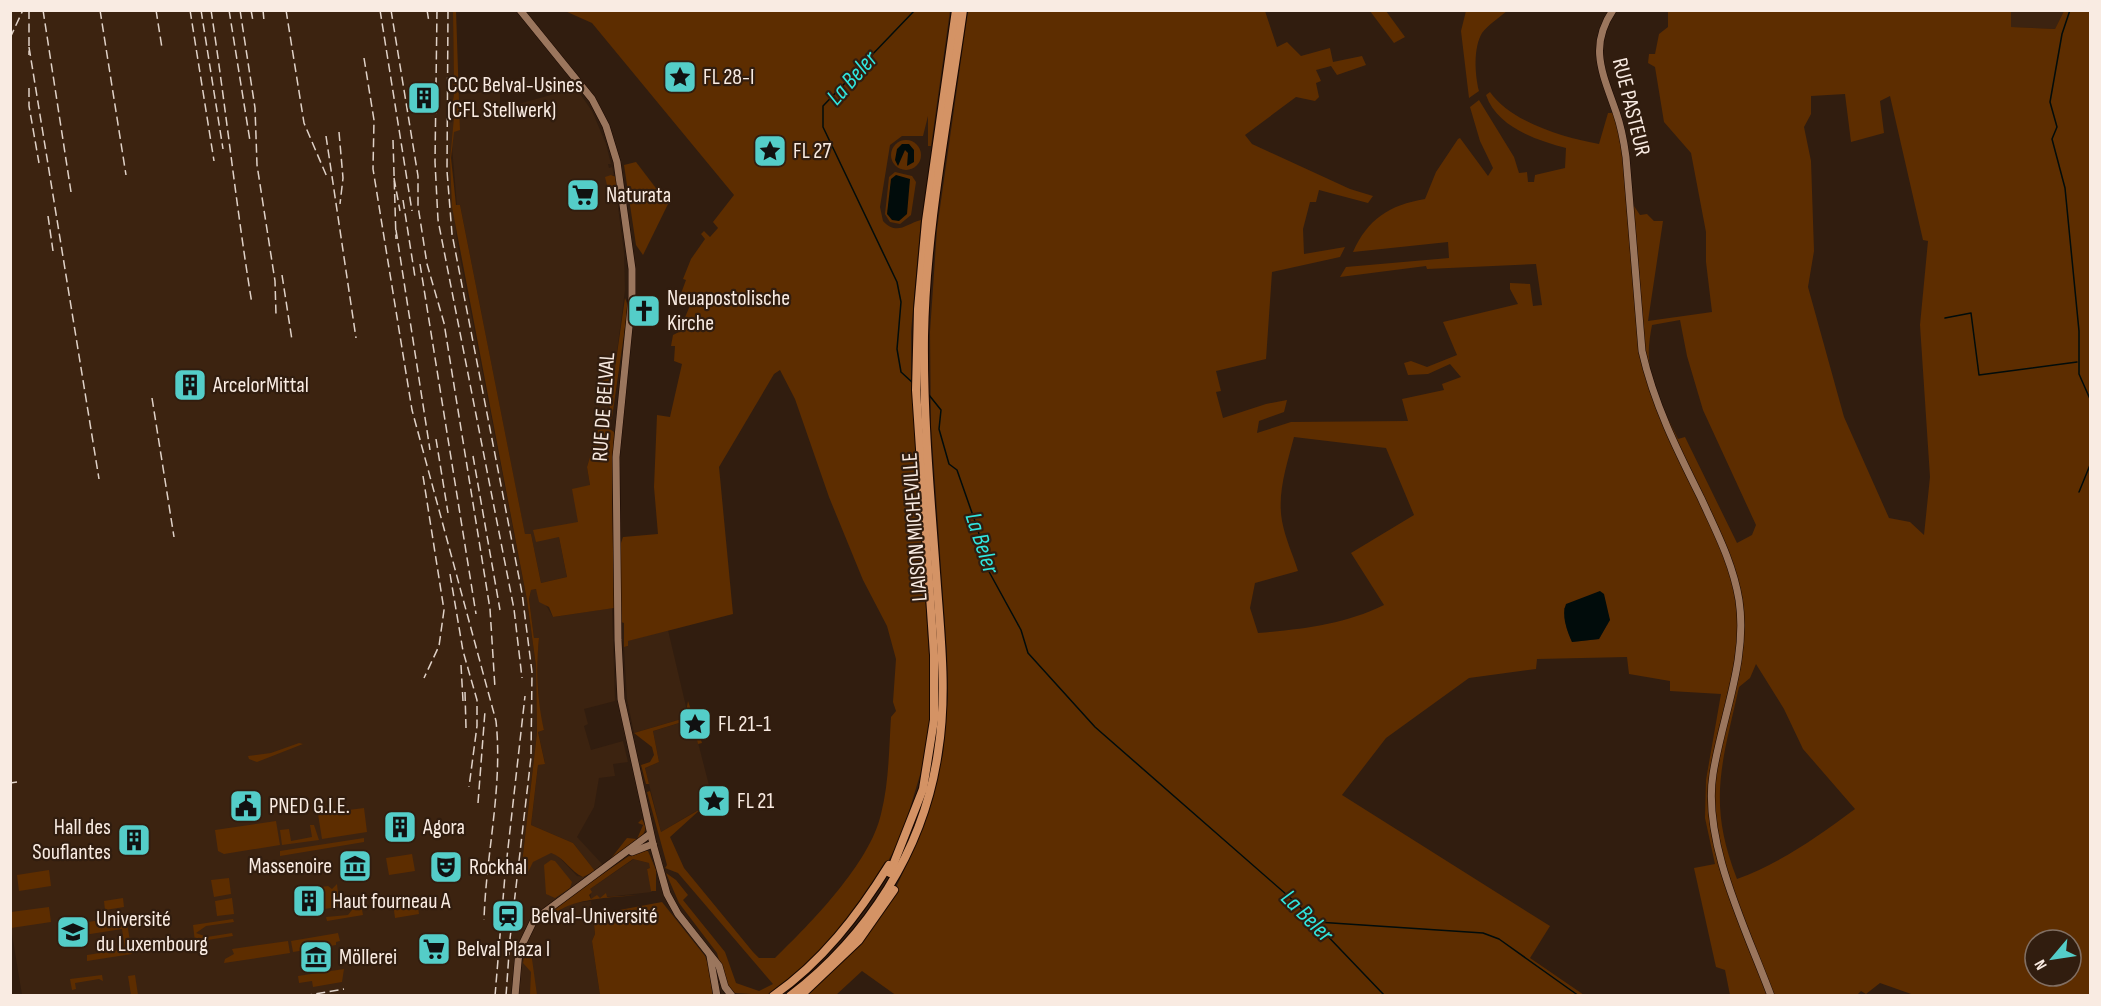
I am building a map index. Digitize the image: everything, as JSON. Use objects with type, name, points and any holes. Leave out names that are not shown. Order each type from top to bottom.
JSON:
[{"type":"highway","name":"LIAISON MICHEVILLE","points":[[790,996],[821,970],[854,935],[879,903],[928,799],[938,753],[943,695],[920,389],[918,309],[925,232],[956,10]]},
{"type":"highway","name":"LIAISON MICHEVILLE","points":[[920,389],[932,227],[963,10]]},
{"type":"highway","name":"LIAISON MICHEVILLE","points":[[783,996],[819,966],[862,918],[909,841]]},
{"type":"highway","points":[[773,996],[810,966],[840,934],[909,841]]},
{"type":"highway","points":[[800,996],[835,965],[867,929],[894,889],[909,841]]},
{"type":"main road","name":"RUE DE BELVAL","points":[[520,10],[592,99],[606,126],[618,170],[632,277],[616,457],[619,676],[625,724],[652,844],[672,904],[719,966],[725,987],[732,996]]},
{"type":"main road","name":"RUE PASTEUR","points":[[1613,10],[1602,28],[1599,60],[1622,130],[1635,252],[1638,326],[1647,376],[1664,423],[1724,546],[1739,601],[1738,659],[1713,775],[1713,817],[1718,850],[1771,996]]},
{"type":"main road","points":[[515,996],[519,951],[534,920],[625,855],[650,834]]},
{"type":"main road","points":[[625,855],[652,844]]},
{"type":"main road","points":[[642,848],[650,850],[656,858]]},
{"type":"main road","points":[[709,951],[717,996]]},
{"type":"shaded area","points":[[456,10],[460,130],[454,132],[451,158],[456,205],[460,205],[525,534],[531,534],[541,583],[567,577],[559,537],[536,542],[533,530],[578,522],[572,489],[590,485],[587,467],[598,430],[608,428],[614,432],[612,497],[614,608],[553,617],[549,607],[539,602],[536,589],[531,590],[529,599],[534,638],[539,638],[538,684],[544,730],[538,732],[545,764],[538,765],[531,825],[573,843],[595,871],[583,877],[551,853],[533,862],[528,872],[521,872],[537,733],[536,666],[527,600],[452,207],[450,160],[455,107],[452,106],[454,94],[453,11]]},
{"type":"shaded area","points":[[2011,10],[2011,27],[2055,29],[2064,11],[2090,11],[2090,995],[1914,995],[1880,983],[1866,994],[1861,991],[1857,995],[1730,995],[1725,970],[1716,967],[1694,868],[1715,864],[1705,818],[1706,780],[1721,694],[1670,691],[1670,681],[1629,674],[1627,657],[1537,659],[1536,669],[1469,678],[1386,738],[1342,795],[1550,926],[1530,958],[1584,995],[897,996],[862,971],[836,995],[803,996],[895,890],[924,826],[943,754],[948,696],[947,653],[931,426],[930,332],[937,229],[968,11],[1265,11],[1277,47],[1287,42],[1301,56],[1330,48],[1333,62],[1362,56],[1366,65],[1337,75],[1331,66],[1316,70],[1321,81],[1316,83],[1319,97],[1315,101],[1296,97],[1245,135],[1252,144],[1350,189],[1373,196],[1368,203],[1319,190],[1316,202],[1310,202],[1303,229],[1304,254],[1345,247],[1340,257],[1272,272],[1266,359],[1216,371],[1221,391],[1216,392],[1223,418],[1266,404],[1287,400],[1284,412],[1259,421],[1257,433],[1291,422],[1408,421],[1402,399],[1444,390],[1442,384],[1461,377],[1450,364],[1428,374],[1408,375],[1404,363],[1411,361],[1427,367],[1457,355],[1443,322],[1518,304],[1510,289],[1510,283],[1530,284],[1533,306],[1542,305],[1536,264],[1427,269],[1426,266],[1340,277],[1346,267],[1449,258],[1448,242],[1353,252],[1359,240],[1381,215],[1401,205],[1425,199],[1436,172],[1458,139],[1460,138],[1488,176],[1493,168],[1480,141],[1470,107],[1479,100],[1514,157],[1519,173],[1527,172],[1528,182],[1534,182],[1535,175],[1565,168],[1566,148],[1542,141],[1508,124],[1491,106],[1486,95],[1490,92],[1499,103],[1524,120],[1570,138],[1599,144],[1608,113],[1617,113],[1630,200],[1640,215],[1647,214],[1654,221],[1663,221],[1648,321],[1712,312],[1706,262],[1706,232],[1691,153],[1664,122],[1655,67],[1648,63],[1649,54],[1655,54],[1659,34],[1668,27],[1668,11]],"holes":[[[1845,94],[1851,142],[1884,133],[1880,101],[1890,96],[1923,240],[1928,241],[1920,325],[1930,477],[1924,535],[1910,522],[1889,518],[1844,417],[1808,287],[1814,251],[1811,161],[1804,127],[1811,114],[1811,96]],[[1680,320],[1687,356],[1703,410],[1756,525],[1752,535],[1737,543],[1685,437],[1678,439],[1660,400],[1650,369],[1649,346],[1652,325]],[[1294,437],[1386,448],[1414,515],[1351,553],[1384,605],[1338,622],[1258,633],[1250,608],[1255,583],[1298,571],[1285,534],[1281,510],[1282,489]],[[1564,608],[1610,619],[1599,639],[1572,642],[1567,629]],[[1756,664],[1784,709],[1803,749],[1855,809],[1784,857],[1737,879],[1722,827],[1720,783],[1739,687],[1750,678]]]},
{"type":"shaded area","points":[[11,11],[453,11],[454,94],[452,106],[455,107],[460,130],[459,94],[500,91],[500,109],[576,88],[592,111],[606,144],[611,164],[608,164],[609,168],[612,167],[614,175],[611,175],[614,201],[617,199],[624,253],[625,290],[608,421],[606,422],[608,428],[598,430],[587,467],[590,485],[579,522],[559,537],[567,577],[541,583],[531,534],[525,535],[460,205],[457,206],[452,147],[450,160],[457,242],[527,600],[536,666],[537,733],[521,871],[544,853],[551,853],[557,855],[577,876],[586,877],[590,882],[547,918],[548,923],[554,914],[567,904],[591,901],[595,934],[592,941],[600,995],[22,995],[11,928]]},
{"type":"shaded area","points":[[565,11],[950,11],[931,146],[928,146],[928,116],[923,136],[902,136],[890,145],[880,207],[883,221],[893,228],[902,228],[921,220],[911,332],[911,374],[929,655],[930,719],[923,765],[901,838],[879,877],[826,947],[769,995],[734,993],[726,984],[717,953],[679,903],[666,873],[676,880],[688,895],[683,900],[725,952],[736,983],[759,991],[773,984],[678,873],[665,868],[667,865],[647,792],[650,791],[661,832],[702,808],[670,837],[684,868],[759,958],[775,958],[837,891],[852,872],[875,833],[886,790],[891,717],[896,711],[893,702],[896,659],[887,626],[863,580],[829,497],[795,399],[780,370],[774,374],[719,467],[733,614],[628,641],[628,646],[624,647],[624,623],[621,622],[621,543],[623,537],[658,534],[654,487],[657,415],[670,417],[682,364],[674,361],[675,346],[671,346],[673,335],[679,332],[691,303],[679,299],[686,280],[683,279],[691,259],[705,239],[701,234],[704,231],[710,237],[718,228],[713,222],[734,195],[592,23]]},
{"type":"shaded area","points":[[1370,11],[1386,11],[1405,37],[1394,43]]},
{"type":"shaded area","points":[[1466,11],[1507,11],[1487,27],[1479,39],[1476,62],[1479,91],[1469,98],[1461,31]]},
{"type":"shaded area","points":[[2011,11],[2064,11],[2055,29],[2011,27]]},
{"type":"shaded area","points":[[906,140],[912,141],[920,149],[920,161],[912,169],[906,170],[900,169],[892,161],[891,155],[892,149],[900,141]]},
{"type":"shaded area","points":[[902,144],[909,144],[914,150],[914,162],[907,166],[908,153],[905,150],[898,166],[895,160],[897,149]]},
{"type":"shaded area","points":[[636,162],[668,204],[643,255],[636,245],[624,165]]},
{"type":"shaded area","points":[[895,172],[912,176],[916,182],[911,215],[900,224],[890,222],[885,214],[889,177]]},
{"type":"shaded area","points":[[611,175],[616,177],[619,195],[611,201],[605,177]]},
{"type":"shaded area","points":[[896,175],[910,179],[907,214],[899,221],[892,220],[887,214],[891,179]]},
{"type":"shaded area","points":[[625,298],[628,306],[612,418],[608,421],[610,405],[600,382],[614,375]]},
{"type":"shaded area","points":[[536,589],[553,617],[612,608],[615,701],[584,709],[588,724],[584,726],[591,750],[623,741],[628,762],[613,764],[615,776],[599,778],[594,807],[577,837],[603,865],[595,871],[573,843],[531,825],[538,765],[545,763],[538,732],[544,730],[539,712],[537,659],[539,638],[534,638],[529,599],[531,590]]},
{"type":"shaded area","points":[[1600,591],[1604,594],[1610,620],[1599,639],[1572,642],[1564,618],[1566,604]]},
{"type":"shaded area","points":[[668,630],[688,715],[685,718],[634,733],[627,699],[624,647],[628,646],[627,641]]},
{"type":"shaded area","points":[[688,701],[702,743],[698,744],[692,719],[653,731],[659,762],[645,768],[649,784],[646,784],[641,765],[650,762],[654,755],[652,747],[634,733],[685,718]]},
{"type":"shaded area","points":[[692,719],[713,801],[661,832],[645,768],[659,762],[653,731]]},
{"type":"shaded area","points":[[299,743],[303,744],[257,762],[249,759],[248,756],[271,753]]},
{"type":"shaded area","points":[[364,808],[367,832],[322,839],[318,814]]},
{"type":"shaded area","points":[[642,819],[646,828],[641,839],[609,861],[627,838],[637,839],[643,825],[638,823]]},
{"type":"shaded area","points":[[276,821],[280,845],[224,854],[218,851],[215,830]]},
{"type":"shaded area","points":[[310,825],[314,825],[319,840],[282,845],[280,830],[289,829],[291,841],[312,837]]},
{"type":"shaded area","points":[[364,838],[364,842],[280,856],[280,851]]},
{"type":"shaded area","points":[[643,850],[648,851],[656,870],[656,891],[651,891],[647,869],[650,868],[649,863],[633,859],[590,889],[591,899],[597,895],[600,898],[562,909],[553,916],[548,925],[544,914],[629,856]]},
{"type":"shaded area","points":[[412,854],[415,871],[389,875],[386,858]]},
{"type":"shaded area","points":[[634,859],[649,863],[651,868],[647,869],[652,892],[606,897],[606,894],[600,898],[591,899],[590,889]]},
{"type":"shaded area","points":[[551,860],[555,861],[572,882],[570,888],[555,898],[546,894],[544,865]]},
{"type":"shaded area","points":[[49,870],[51,886],[19,891],[17,875]]},
{"type":"shaded area","points":[[229,878],[231,894],[214,897],[211,880]]},
{"type":"shaded area","points":[[337,884],[339,902],[360,899],[363,915],[327,921],[326,917],[348,915],[352,910],[347,905],[325,909],[321,887],[328,886],[332,889]]},
{"type":"shaded area","points":[[123,898],[124,907],[105,910],[104,901]]},
{"type":"shaded area","points":[[232,898],[234,914],[217,916],[215,901]]},
{"type":"shaded area","points":[[417,900],[419,914],[395,918],[393,903]]},
{"type":"shaded area","points":[[662,902],[705,956],[711,971],[714,995],[600,995],[592,941],[595,934],[593,915]]},
{"type":"shaded area","points":[[49,907],[51,922],[11,928],[11,912]]},
{"type":"shaded area","points":[[126,916],[132,954],[87,961],[87,955],[125,949],[122,929],[84,935],[82,923]]},
{"type":"shaded area","points":[[233,919],[234,922],[206,926],[196,933],[207,937],[232,933],[233,936],[195,942],[193,925]]},
{"type":"shaded area","points":[[338,933],[340,941],[336,942],[336,945],[293,952],[291,941]]},
{"type":"shaded area","points":[[288,941],[290,953],[224,963],[225,959],[234,954],[232,949]]},
{"type":"shaded area","points":[[525,952],[531,952],[537,995],[530,995],[531,972],[523,963]]},
{"type":"shaded area","points":[[344,969],[342,982],[313,987],[312,981],[299,983],[298,976]]},
{"type":"shaded area","points":[[102,975],[103,981],[99,979],[75,983],[76,989],[72,990],[70,979]]},
{"type":"shaded area","points":[[135,975],[138,995],[131,995],[128,976]]},
{"type":"waterway","name":"La Beler","points":[[913,383],[901,372],[897,349],[901,302],[897,282],[823,127],[823,106],[915,10]]},
{"type":"waterway","points":[[2070,10],[2062,34],[2050,102],[2057,127],[2052,139],[2065,188],[2079,331],[2079,374],[2090,399]]},
{"type":"waterway","points":[[1945,318],[1971,313],[1979,375],[2077,362]]},
{"type":"waterway","name":"La Beler","points":[[929,395],[941,410],[939,429],[949,464],[957,470],[978,530],[987,568],[1021,630],[1028,653],[1095,727],[1295,902],[1385,996]]},
{"type":"waterway","points":[[2079,492],[2090,465]]},
{"type":"waterway","points":[[1317,922],[1483,933],[1499,939],[1579,996]]},
{"type":"railway","points":[[10,38],[23,10]]},
{"type":"railway","points":[[29,10],[29,55]]},
{"type":"railway","points":[[43,10],[71,192]]},
{"type":"railway","points":[[100,10],[126,175]]},
{"type":"railway","points":[[156,10],[162,48]]},
{"type":"railway","points":[[190,10],[214,161]]},
{"type":"railway","points":[[201,10],[223,149]]},
{"type":"railway","points":[[211,10],[252,304]]},
{"type":"railway","points":[[229,10],[250,141]]},
{"type":"railway","points":[[240,10],[255,108],[257,165],[275,281],[276,315]]},
{"type":"railway","points":[[251,10],[253,21]]},
{"type":"railway","points":[[263,10],[264,21]]},
{"type":"railway","points":[[286,10],[304,123],[327,177]]},
{"type":"railway","points":[[380,10],[412,211]]},
{"type":"railway","points":[[391,10],[418,176],[418,206],[427,264],[444,323],[490,609],[495,688]]},
{"type":"railway","points":[[427,10],[429,22]]},
{"type":"railway","points":[[437,10],[435,162],[438,220],[514,609],[522,678]]},
{"type":"railway","points":[[448,10],[447,171],[452,234],[522,593],[532,672],[531,757],[510,939],[506,996]]},
{"type":"railway","points":[[29,47],[99,479]]},
{"type":"railway","points":[[364,58],[374,120],[373,169],[412,410],[496,721],[498,746],[496,796],[484,920]]},
{"type":"railway","points":[[29,88],[29,106],[39,163]]},
{"type":"railway","points":[[339,132],[343,178],[340,204]]},
{"type":"railway","points":[[326,136],[356,338]]},
{"type":"railway","points":[[393,140],[396,239]]},
{"type":"railway","points":[[394,178],[400,211]]},
{"type":"railway","points":[[403,200],[415,277]]},
{"type":"railway","points":[[48,216],[53,251]]},
{"type":"railway","points":[[396,230],[430,450]]},
{"type":"railway","points":[[420,264],[476,614]]},
{"type":"railway","points":[[282,275],[292,340]]},
{"type":"railway","points":[[152,398],[174,537]]},
{"type":"railway","points":[[436,439],[448,513]]},
{"type":"railway","points":[[473,456],[500,610]]},
{"type":"railway","points":[[423,476],[444,610],[439,646],[424,678]]},
{"type":"railway","points":[[450,574],[463,651],[477,700],[477,726],[469,787]]},
{"type":"railway","points":[[461,665],[463,701]]},
{"type":"railway","points":[[465,692],[466,728]]},
{"type":"railway","points":[[495,996],[505,875],[525,696]]},
{"type":"railway","points":[[478,803],[485,711]]},
{"type":"railway","points":[[10,783],[17,782]]},
{"type":"railway","points":[[303,996],[344,989]]},
{"type":"place","name":"FL 28-I","points":[[680,77]]},
{"type":"place","name":"CCC Belval-Usines (CFL Stellwerk)","points":[[424,98]]},
{"type":"place","name":"FL 27","points":[[770,151]]},
{"type":"place","name":"Naturata","points":[[583,195]]},
{"type":"place","name":"Neuapostolische Kirche","points":[[644,311]]},
{"type":"place","name":"ArcelorMittal","points":[[190,385]]},
{"type":"place","name":"FL 21-1","points":[[695,724]]},
{"type":"place","name":"FL 21","points":[[714,801]]},
{"type":"place","name":"PNED G.I.E.","points":[[246,806]]},
{"type":"place","name":"Agora","points":[[400,827]]},
{"type":"place","name":"Hall des Souflantes","points":[[134,840]]},
{"type":"place","name":"Massenoire","points":[[355,866]]},
{"type":"place","name":"Rockhal","points":[[446,867]]},
{"type":"place","name":"Haut fourneau A","points":[[309,901]]},
{"type":"place","name":"Belval-Université","points":[[508,916]]},
{"type":"place","name":"Université du Luxembourg","points":[[73,932]]},
{"type":"place","name":"Belval Plaza I","points":[[434,949]]},
{"type":"place","name":"Möllerei","points":[[316,957]]}]
